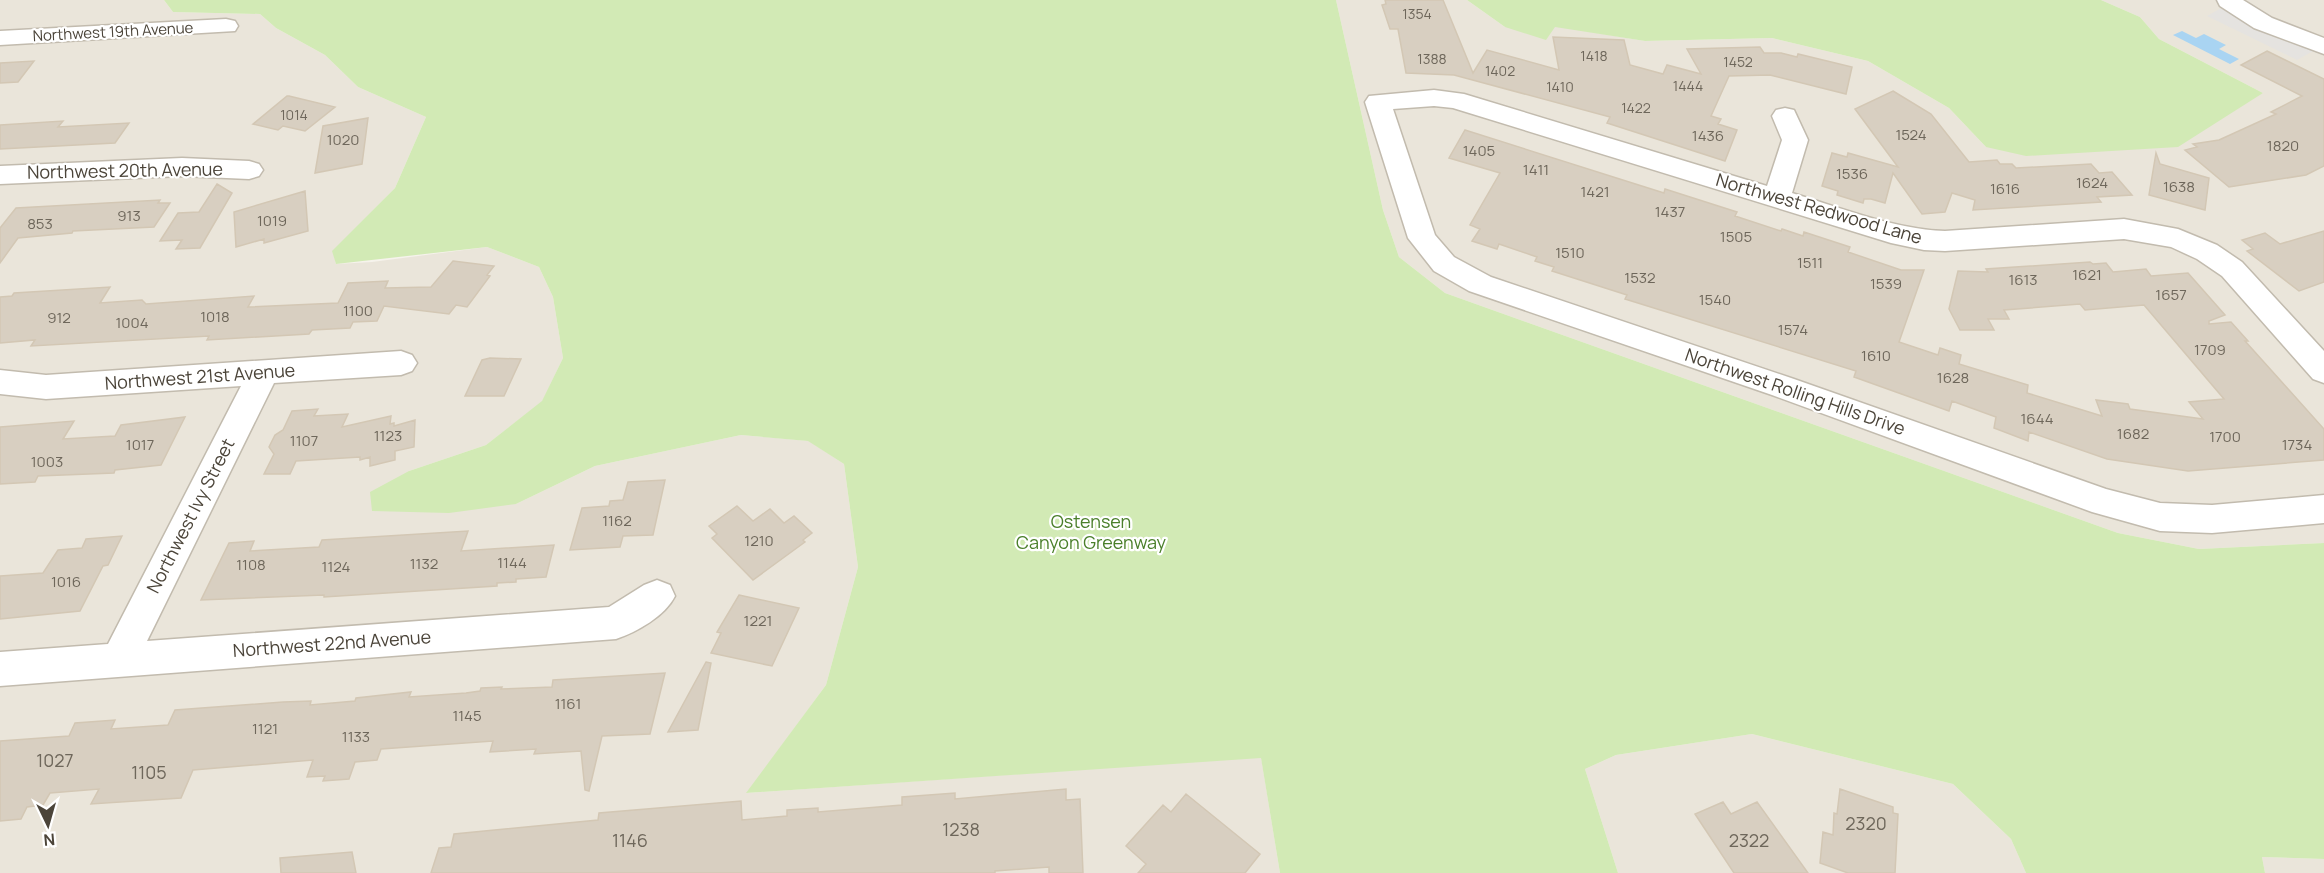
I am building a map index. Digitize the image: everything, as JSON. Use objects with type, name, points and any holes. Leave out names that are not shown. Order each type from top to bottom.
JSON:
[{"type":"street","points":[[2227,0],[2263,23],[2318,44]]},
{"type":"street","name":"Northwest 19th Avenue","points":[[0,38],[226,26]]},
{"type":"street","name":"Northwest Redwood Lane","points":[[1378,102],[1434,98],[1455,100],[1777,198],[1924,240],[1945,241],[2124,229],[2169,235],[2204,250],[2232,269],[2324,371]]},
{"type":"street","name":"Northwest Rolling Hills Drive","points":[[1378,102],[1422,238],[1444,264],[1480,284],[1783,387],[2104,502],[2160,517],[2212,519],[2324,509]]},
{"type":"street","points":[[1777,198],[1795,140],[1785,116]]},
{"type":"street","name":"Northwest 20th Avenue","points":[[0,175],[107,168],[182,167],[249,170]]},
{"type":"street","name":"Northwest 21st Avenue","points":[[0,382],[46,387],[400,363]]},
{"type":"street","name":"Northwest Ivy Street","points":[[119,660],[263,373]]},
{"type":"street","name":"Northwest 22nd Avenue","points":[[0,669],[616,623],[657,596]]},
{"type":"shaded area","points":[[0,0],[164,0],[173,12],[260,14],[276,28],[325,55],[358,87],[426,117],[395,188],[333,251],[336,264],[372,262],[487,247],[539,267],[553,297],[563,358],[542,402],[486,445],[409,471],[516,504],[595,466],[741,435],[809,441],[844,464],[858,567],[826,685],[747,793],[1261,757],[1280,873],[0,873]]},
{"type":"shaded area","points":[[1336,0],[1467,0],[1505,27],[1555,26],[1645,41],[1772,38],[1868,61],[1949,108],[1986,147],[2263,93],[2159,39],[2140,17],[2101,0],[2324,0],[2324,543],[2199,549],[2118,533],[1445,293],[1399,257],[1383,210]]},
{"type":"shaded area","points":[[2225,6],[2315,50],[2297,60],[2207,16]]},
{"type":"shaded area","points":[[1752,734],[1953,784],[2011,839],[2026,873],[1618,873],[1585,769],[1616,755]]},
{"type":"shaded area","points":[[2262,857],[2324,859],[2324,873],[2265,873]]},
{"type":"green space","name":"Ostensen Canyon Greenway","points":[[164,0],[1336,0],[1383,210],[1399,257],[1445,293],[2118,533],[2199,549],[2324,543],[2324,859],[2262,857],[2265,873],[2026,873],[2011,839],[1953,784],[1752,734],[1616,755],[1585,769],[1618,873],[1280,873],[1261,758],[746,793],[826,685],[858,567],[844,464],[808,441],[741,435],[595,466],[516,504],[449,513],[372,511],[370,492],[409,471],[486,445],[542,401],[563,358],[553,297],[539,267],[487,247],[336,264],[332,251],[395,188],[426,117],[358,87],[325,55],[276,28],[260,14],[173,12]]},
{"type":"green space","points":[[1467,0],[2101,0],[2140,17],[2159,39],[2263,93],[2178,147],[2026,156],[1986,147],[1949,108],[1868,61],[1772,38],[1645,41],[1555,27],[1546,40],[1505,27]]},
{"type":"water","points":[[2182,31],[2196,38],[2204,34],[2226,45],[2219,49],[2239,59],[2230,64],[2173,35]]},
{"type":"building","points":[[1385,0],[1443,0],[1473,73],[1487,50],[1559,70],[1553,37],[1624,40],[1630,65],[1663,74],[1667,65],[1701,74],[1687,49],[1760,47],[1764,53],[1781,53],[1797,57],[1798,54],[1852,67],[1846,94],[1770,75],[1729,76],[1711,116],[1721,119],[1718,124],[1737,130],[1725,161],[1607,123],[1610,117],[1454,75],[1406,73],[1398,29],[1390,29],[1382,5],[1386,4]]},
{"type":"building","points":[[2267,51],[2324,79],[2324,166],[2306,175],[2229,187],[2185,150],[2197,147],[2193,144],[2219,140],[2276,114],[2271,112],[2302,96],[2241,65]]},
{"type":"building","points":[[34,61],[18,82],[0,83],[0,63]]},
{"type":"building","points":[[1893,91],[1931,114],[1969,162],[1997,160],[2000,164],[2012,164],[2016,168],[2091,164],[2099,173],[2112,172],[2132,195],[2097,197],[2101,202],[1973,210],[1975,200],[1952,193],[1945,212],[1922,214],[1893,173],[1885,203],[1864,199],[1863,203],[1837,195],[1838,191],[1822,186],[1832,153],[1847,157],[1848,153],[1898,167],[1855,109]]},
{"type":"building","points":[[287,96],[335,107],[305,131],[283,126],[278,130],[253,124]]},
{"type":"building","points":[[368,118],[362,164],[315,173],[323,126]]},
{"type":"building","points":[[63,121],[58,127],[129,123],[115,143],[0,149],[0,125]]},
{"type":"building","points":[[1465,130],[1664,193],[1665,189],[1737,212],[1735,216],[1781,231],[1782,229],[1803,236],[1804,232],[1850,247],[1848,252],[1901,270],[1924,270],[1899,342],[1938,355],[1940,348],[1961,355],[1959,364],[2028,385],[2027,393],[2102,416],[2096,400],[2128,404],[2130,409],[2203,419],[2189,402],[2224,399],[2144,305],[2085,310],[2080,304],[2004,310],[2009,319],[1988,319],[1994,330],[1960,330],[1949,309],[1958,271],[1988,272],[1986,269],[2090,262],[2093,264],[2106,263],[2113,272],[2146,269],[2151,276],[2188,273],[2225,315],[2209,321],[2209,324],[2231,322],[2248,341],[2245,341],[2324,429],[2324,460],[2188,471],[2107,459],[2029,432],[2028,441],[1994,428],[1996,417],[1952,401],[1949,411],[1854,377],[1856,371],[1625,299],[1627,295],[1552,271],[1554,267],[1535,261],[1537,257],[1499,244],[1497,249],[1472,241],[1480,229],[1470,225],[1500,173],[1449,158]]},
{"type":"building","points":[[2156,153],[2160,164],[2209,178],[2205,210],[2149,195]]},
{"type":"building","points":[[217,184],[232,193],[200,248],[176,249],[182,240],[160,241],[178,213],[199,212]]},
{"type":"building","points":[[305,191],[308,231],[264,243],[264,239],[236,247],[234,212]]},
{"type":"building","points":[[160,200],[158,203],[170,203],[154,227],[73,231],[72,233],[18,238],[0,263],[0,228],[16,208]]},
{"type":"building","points":[[2324,231],[2324,282],[2299,291],[2247,251],[2253,249],[2242,240],[2265,233],[2280,244]]},
{"type":"building","points":[[453,261],[494,266],[487,275],[490,276],[467,307],[456,305],[449,314],[384,306],[377,321],[353,322],[350,328],[312,330],[309,334],[207,340],[209,336],[31,346],[35,340],[0,343],[0,297],[12,296],[14,293],[110,287],[100,303],[142,300],[146,304],[254,296],[248,307],[338,303],[348,283],[388,281],[385,288],[431,287]]},
{"type":"building","points":[[521,359],[504,396],[465,396],[482,360]]},
{"type":"building","points":[[318,409],[314,416],[348,414],[342,427],[391,416],[390,424],[394,423],[394,426],[415,420],[414,447],[395,451],[395,460],[370,466],[370,457],[360,460],[360,457],[296,461],[290,474],[264,474],[274,454],[269,447],[275,435],[283,430],[292,411]]},
{"type":"building","points":[[185,417],[161,465],[115,470],[114,473],[38,476],[35,482],[0,484],[0,427],[74,421],[63,439],[115,436],[121,425]]},
{"type":"building","points":[[665,480],[653,535],[623,536],[620,547],[570,550],[582,508],[609,506],[610,501],[623,500],[628,482]]},
{"type":"building","points":[[737,506],[753,521],[770,509],[784,523],[794,516],[812,533],[803,540],[805,542],[753,580],[712,538],[717,534],[709,526]]},
{"type":"building","points":[[468,531],[461,551],[554,545],[546,577],[516,579],[516,582],[497,583],[497,586],[324,597],[324,595],[201,600],[229,543],[254,541],[250,551],[319,547],[322,540]]},
{"type":"building","points":[[122,536],[108,565],[103,566],[80,611],[0,619],[0,576],[43,573],[58,550],[82,548],[86,539]]},
{"type":"building","points":[[739,595],[799,608],[772,666],[711,653],[721,633],[717,632]]},
{"type":"building","points":[[706,662],[711,663],[698,730],[668,732]]},
{"type":"building","points":[[665,673],[650,734],[602,736],[589,791],[585,790],[581,751],[534,754],[536,749],[490,752],[493,741],[381,749],[377,760],[355,762],[349,779],[323,781],[325,776],[307,777],[313,760],[193,770],[181,798],[91,804],[99,789],[50,793],[43,805],[27,807],[21,819],[0,821],[0,741],[69,736],[75,723],[115,720],[111,729],[168,725],[175,710],[311,701],[310,705],[411,692],[409,697],[466,693],[480,691],[481,688],[552,687],[553,680]]},
{"type":"building","points":[[1066,789],[1066,800],[1080,799],[1083,873],[1049,873],[1049,867],[995,871],[995,873],[431,873],[439,848],[451,847],[454,834],[598,820],[599,813],[741,801],[742,820],[787,816],[787,810],[818,808],[818,812],[902,805],[902,797],[955,793],[955,799]]},
{"type":"building","points":[[1840,789],[1893,807],[1893,813],[1898,814],[1895,873],[1848,873],[1820,863],[1823,832],[1833,835],[1834,813],[1837,814]]},
{"type":"building","points":[[1186,794],[1260,854],[1245,873],[1138,873],[1146,864],[1126,846],[1163,805],[1171,812]]},
{"type":"building","points":[[1723,802],[1731,814],[1757,802],[1808,873],[1734,873],[1695,814]]},
{"type":"building","points":[[352,852],[356,873],[281,873],[280,858]]}]
